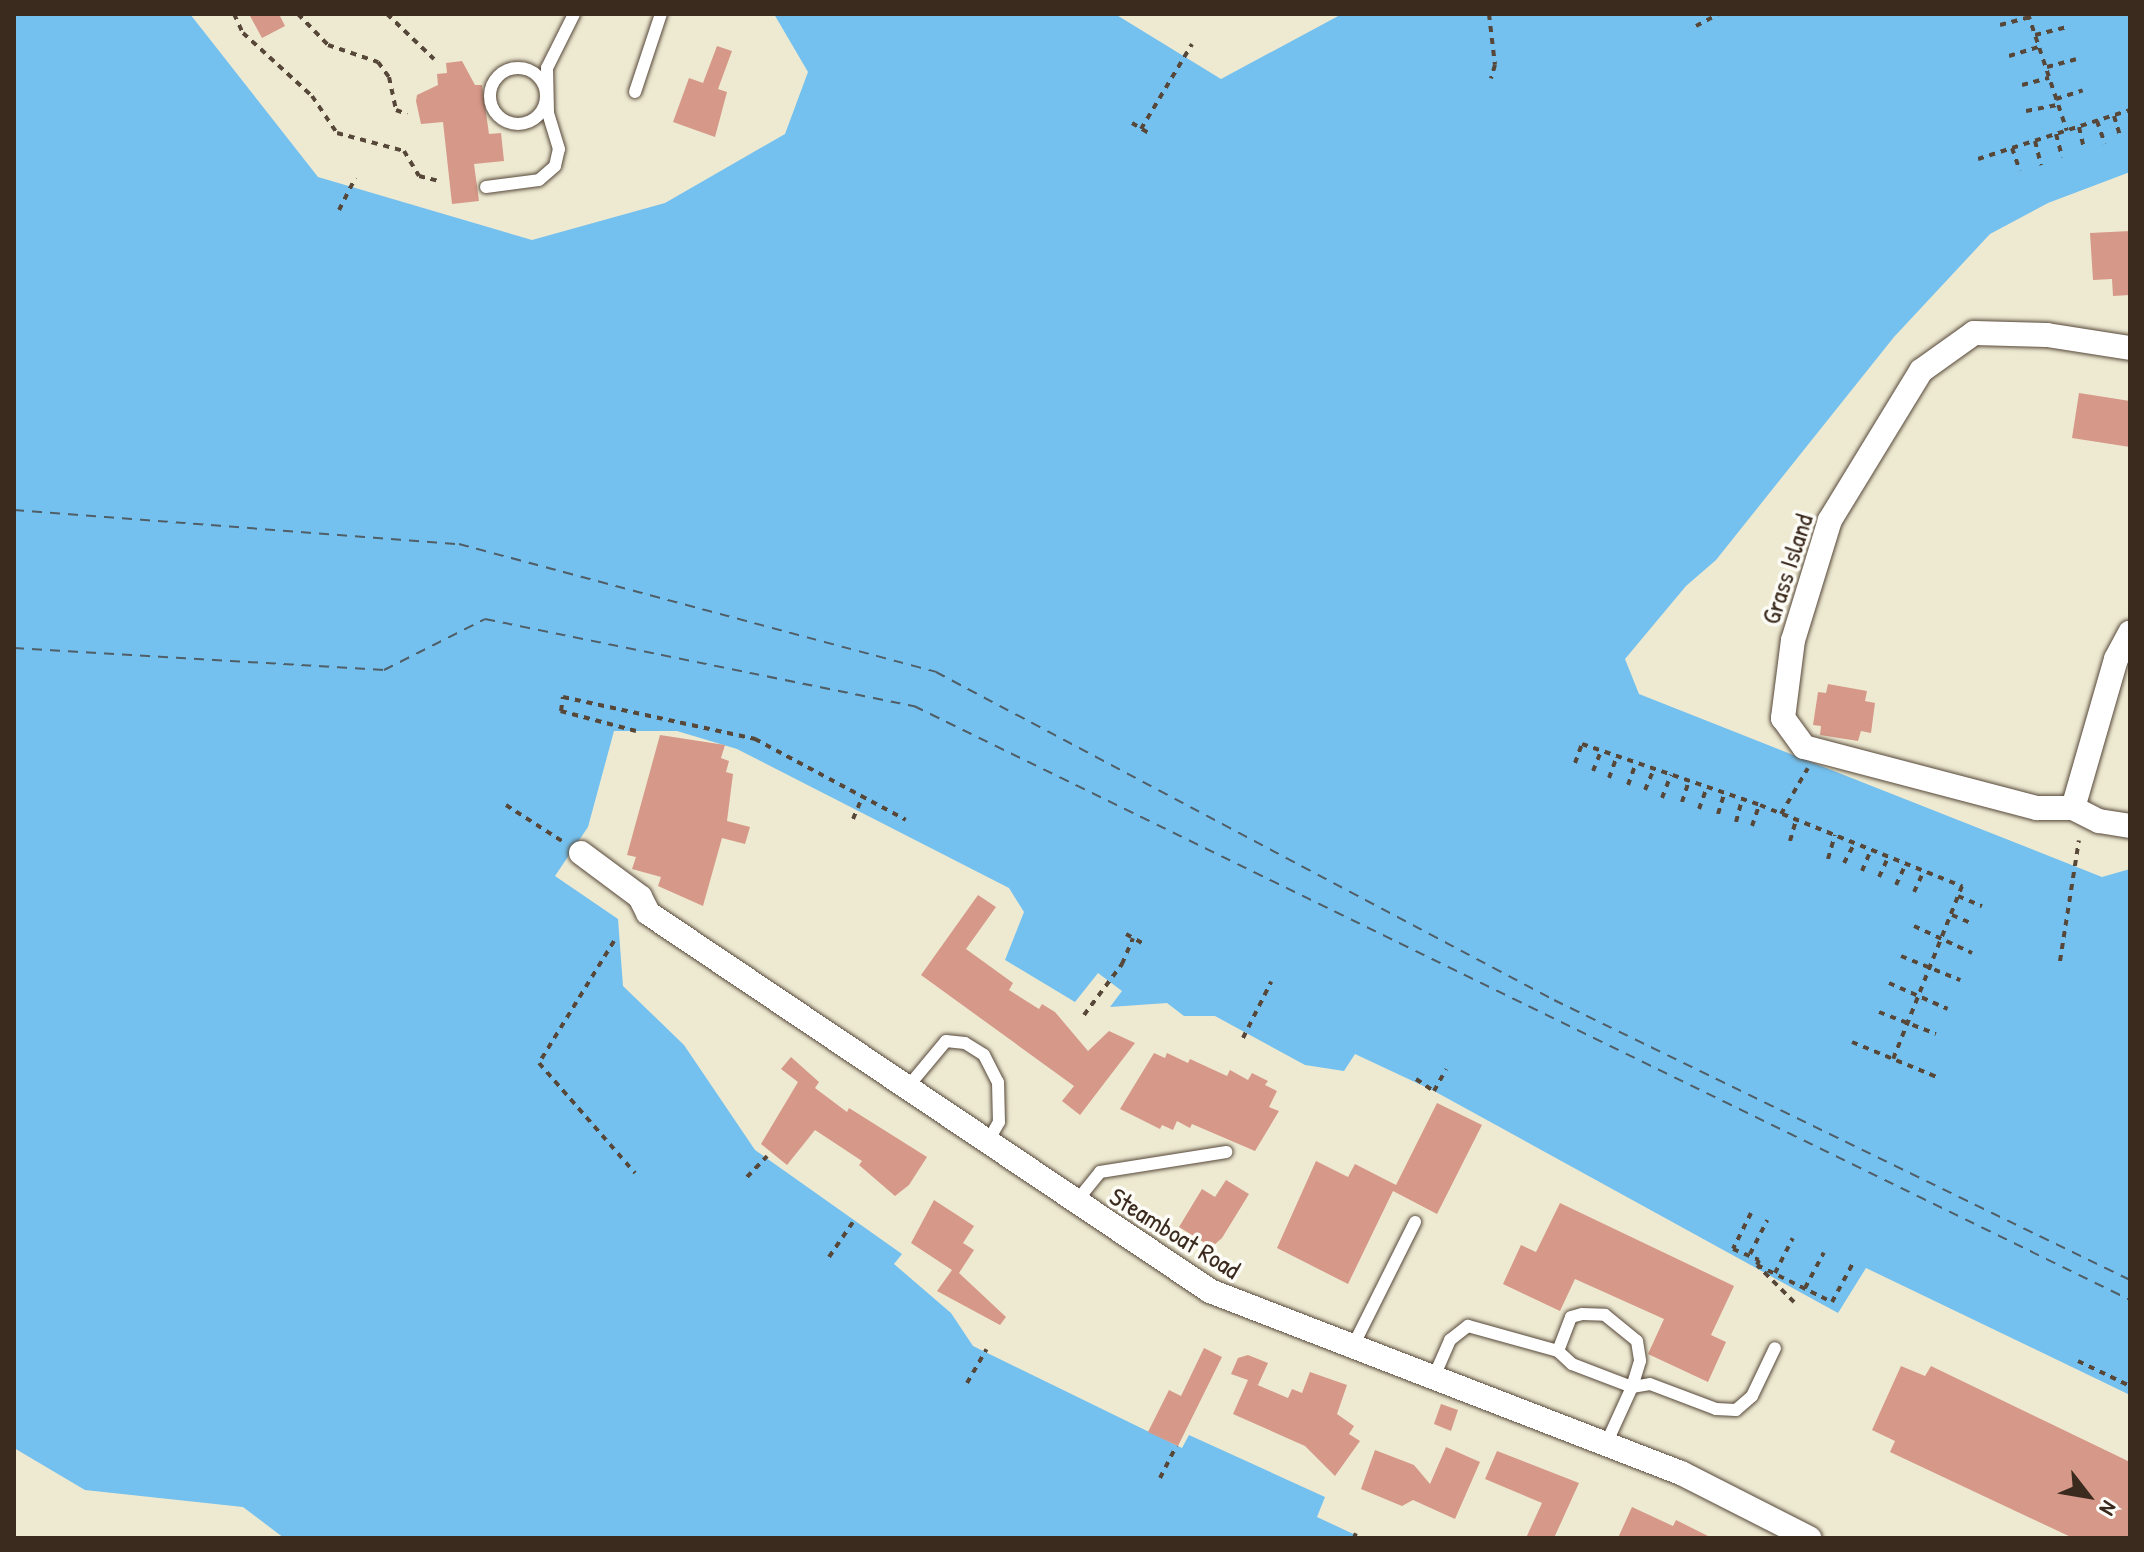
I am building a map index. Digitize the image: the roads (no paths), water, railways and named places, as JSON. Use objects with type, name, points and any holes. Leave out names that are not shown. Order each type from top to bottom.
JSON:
[{"type":"street","name":"Grass Island","points":[[2130,348],[2047,335],[1974,333],[1921,371],[1830,520],[1793,640],[1783,718],[1804,747],[2037,808],[2073,808],[2099,821],[2130,826]]},
{"type":"street","points":[[2073,808],[2116,659],[2130,633]]},
{"type":"street","name":"Steamboat Road","points":[[581,853],[640,897],[648,913],[1210,1291],[1681,1473],[1809,1538]]},
{"type":"lane","points":[[486,187],[539,180],[555,166],[559,149],[547,97],[542,80],[519,67],[495,79],[490,96],[504,121],[523,124],[540,115],[547,97],[547,68],[574,14]]},
{"type":"lane","points":[[635,92],[661,14]]},
{"type":"lane","points":[[906,1089],[946,1041],[965,1043],[984,1055],[998,1082],[999,1122],[987,1143]]},
{"type":"lane","points":[[1075,1203],[1100,1172],[1226,1152]]},
{"type":"lane","points":[[1352,1348],[1415,1222]]},
{"type":"lane","points":[[1558,1351],[1571,1317],[1605,1315],[1637,1341],[1640,1361],[1632,1387],[1606,1444]]},
{"type":"lane","points":[[1433,1379],[1450,1340],[1468,1326],[1558,1351],[1572,1364],[1632,1387],[1650,1384],[1716,1409],[1736,1410],[1752,1396],[1775,1348]]},
{"type":"water","points":[[14,14],[190,14],[318,177],[532,240],[665,203],[785,134],[808,72],[774,14],[1115,14],[1221,79],[1342,14],[2130,14],[2130,172],[2048,203],[1990,234],[1894,337],[1716,560],[1686,586],[1625,659],[1639,694],[2102,877],[2130,869],[2130,1395],[1866,1268],[1838,1313],[1434,1091],[1355,1054],[1344,1071],[1305,1065],[1215,1016],[1184,1016],[1167,1003],[1110,1007],[1122,991],[1098,973],[1075,1002],[1005,960],[1024,912],[1009,888],[737,749],[677,731],[614,731],[588,827],[555,876],[618,919],[623,986],[684,1045],[755,1150],[902,1254],[894,1264],[951,1313],[973,1346],[1182,1448],[1189,1435],[1325,1497],[1317,1517],[1362,1538],[284,1538],[243,1507],[85,1490],[14,1448]]}]
